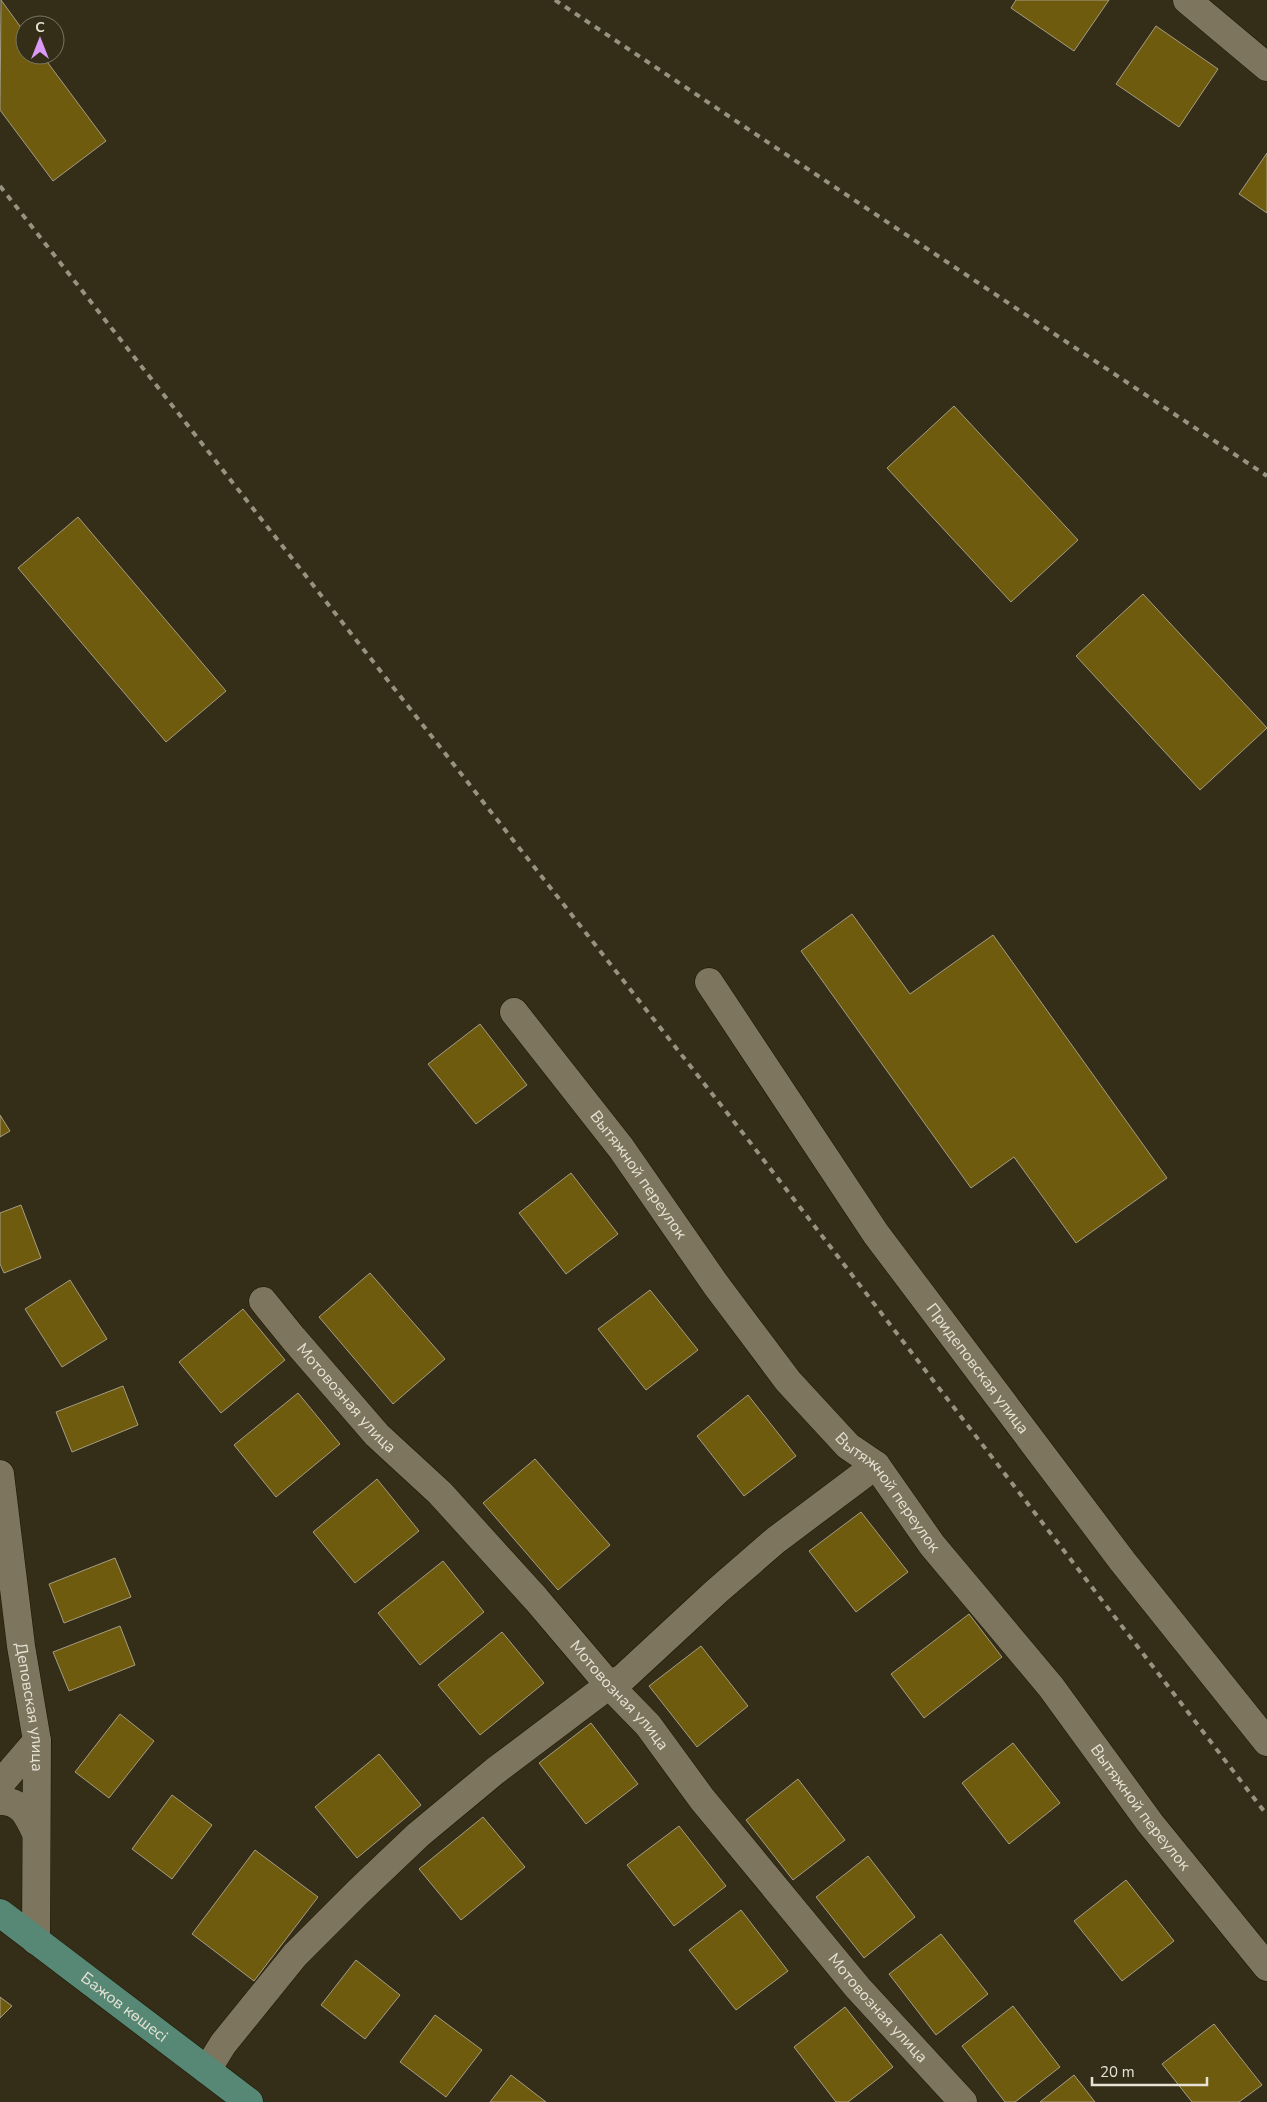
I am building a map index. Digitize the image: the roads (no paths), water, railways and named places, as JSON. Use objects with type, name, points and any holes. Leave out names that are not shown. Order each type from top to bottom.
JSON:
[{"type":"main road","name":"Бажов көшесі","points":[[0,1913],[249,2102]]},
{"type":"street","points":[[1187,0],[1267,67]]},
{"type":"street","name":"Придеповская улица","points":[[709,982],[876,1234],[1123,1562],[1267,1742]]},
{"type":"street","name":"Вытяжной переулок","points":[[514,1012],[621,1148],[716,1285],[788,1381],[848,1446],[876,1465],[932,1545],[1051,1686],[1150,1823],[1267,1967]]},
{"type":"street","name":"Мотовозная улица","points":[[263,1301],[292,1338],[377,1435],[440,1493],[536,1599],[610,1685],[648,1725],[702,1799],[858,1988],[963,2102]]},
{"type":"street","points":[[206,2070],[223,2044],[295,1955],[418,1835],[495,1770],[610,1685],[623,1678],[776,1540],[876,1465]]},
{"type":"street","name":"Деповская улица","points":[[0,1474],[21,1646],[37,1741],[35,1831],[36,1941]]},
{"type":"street","points":[[0,1784],[37,1741]]},
{"type":"street","points":[[0,1801],[8,1801],[19,1805],[27,1814],[35,1831]]},
{"type":"railway","points":[[555,0],[1267,476]]},
{"type":"railway","points":[[0,186],[746,1137],[1267,1815]]}]
